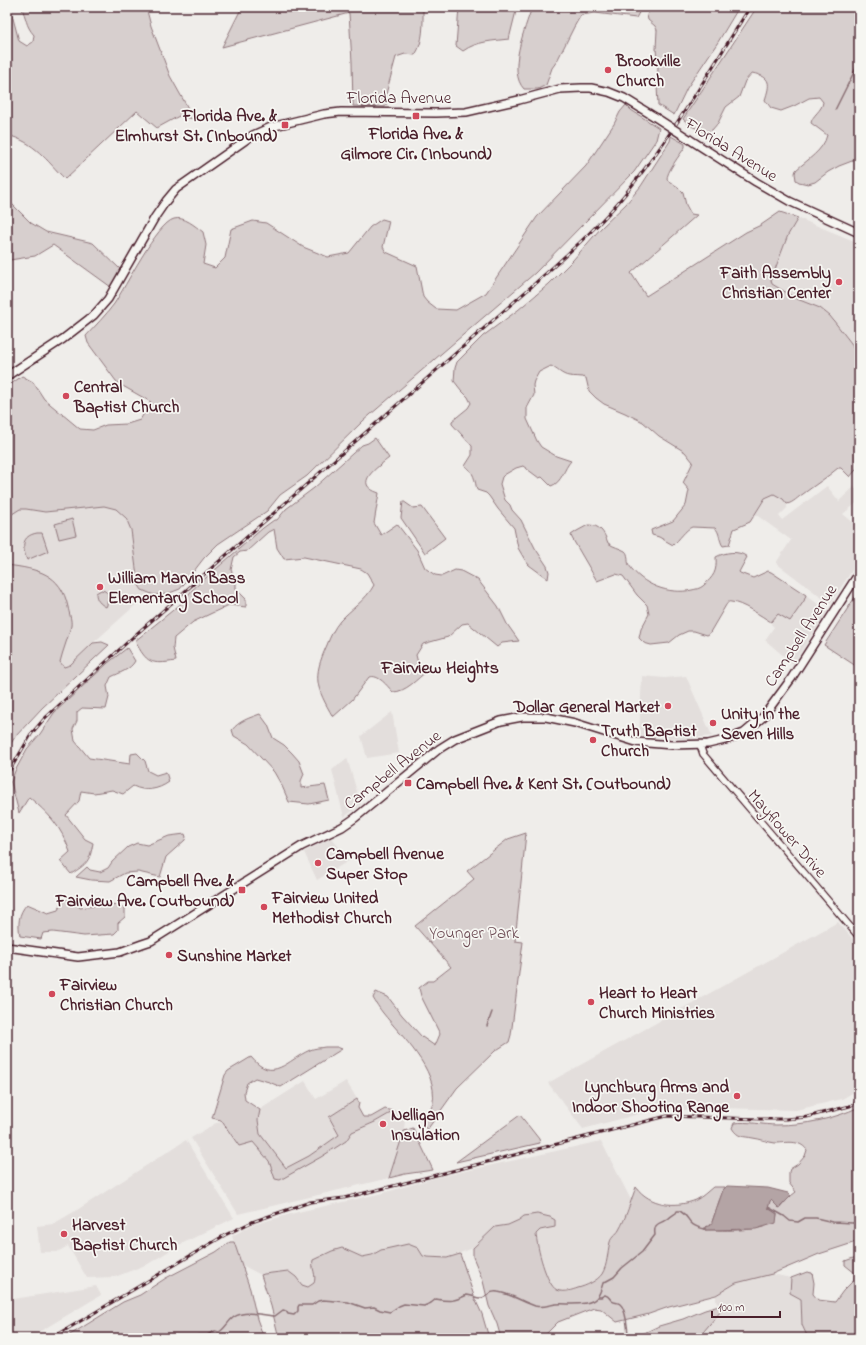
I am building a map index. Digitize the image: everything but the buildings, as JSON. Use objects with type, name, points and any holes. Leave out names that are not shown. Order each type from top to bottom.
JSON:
[{"type":"main road","name":"Florida Avenue","points":[[7,376],[63,339],[94,315],[108,299],[155,217],[176,189],[253,135],[271,127],[317,116],[341,112],[466,112],[560,89],[591,88],[617,95],[633,103],[756,182],[789,201],[859,233]]},
{"type":"main road","name":"Campbell Avenue","points":[[7,947],[78,957],[120,952],[151,941],[302,846],[355,818],[439,749],[455,739],[501,721],[522,717],[546,717],[575,723],[636,742],[672,745],[700,744],[725,740],[737,736],[750,729],[762,717],[791,679],[859,574]]},
{"type":"street","name":"Mayflower Drive","points":[[700,744],[703,754],[859,937]]},
{"type":"shaded area","points":[[798,218],[859,243],[859,391],[855,352],[851,343],[830,316],[820,308],[797,299],[772,284],[771,281],[788,235]]},
{"type":"shaded area","points":[[827,486],[839,501],[854,487],[859,492],[859,501],[843,514],[855,524],[859,521],[859,560],[830,604],[776,563],[791,540],[755,514],[765,498],[774,494],[783,499],[787,504],[787,508],[779,516],[782,520]]},
{"type":"shaded area","name":"William Marvin Bass Elementary School","points":[[104,506],[116,509],[126,518],[131,530],[138,584],[142,590],[149,593],[70,665],[64,667],[60,662],[71,624],[31,568],[7,565],[7,520],[9,516],[20,509],[45,512]]},
{"type":"shaded area","points":[[806,595],[827,611],[793,664],[765,640],[774,627],[771,624],[775,616],[804,601]]},
{"type":"shaded area","points":[[642,676],[665,678],[686,676],[712,736],[684,739],[639,736]]},
{"type":"shaded area","points":[[392,712],[399,753],[367,758],[361,736]]},
{"type":"shaded area","points":[[347,758],[361,805],[344,817],[332,770]]},
{"type":"shaded area","points":[[329,839],[332,839],[350,860],[317,880],[304,852]]},
{"type":"shaded area","points":[[838,922],[859,946],[859,1089],[842,1099],[796,1110],[721,1108],[646,1112],[583,1129],[548,1083]]},
{"type":"shaded area","points":[[305,1081],[316,1099],[346,1081],[357,1099],[329,1117],[339,1135],[309,1156],[286,1168],[260,1134],[258,1120],[259,1110]]},
{"type":"shaded area","points":[[399,1110],[405,1119],[404,1131],[389,1178],[238,1214],[191,1138],[216,1123],[222,1122],[227,1128],[253,1142],[269,1161],[275,1179],[346,1141],[352,1132],[375,1122],[394,1111]]},
{"type":"shaded area","points":[[186,1140],[234,1218],[179,1245],[148,1264],[115,1277],[87,1278],[68,1246],[57,1252],[40,1252],[37,1226],[53,1224]]},
{"type":"shaded area","points":[[601,1141],[631,1200],[619,1231],[610,1240],[607,1260],[603,1272],[594,1281],[583,1287],[564,1291],[557,1290],[552,1286],[546,1274],[538,1247],[536,1234],[540,1230],[555,1227],[550,1217],[537,1214],[525,1216],[508,1225],[495,1227],[473,1248],[447,1258],[423,1256],[418,1248],[381,1250],[372,1255],[362,1257],[342,1248],[312,1263],[315,1280],[314,1283],[308,1287],[302,1285],[296,1277],[288,1271],[261,1275],[242,1265],[232,1236],[252,1225],[298,1212],[383,1193],[434,1178]]},
{"type":"shaded area","points":[[727,1186],[768,1188],[788,1193],[791,1196],[779,1208],[771,1200],[770,1201],[768,1208],[777,1214],[776,1223],[756,1229],[705,1230],[705,1227],[711,1225],[723,1190]]},
{"type":"shaded area","points":[[772,1274],[791,1278],[790,1293],[801,1299],[802,1325],[808,1338],[698,1338],[722,1308],[716,1302],[716,1295],[736,1283]]},
{"type":"shaded area","points":[[96,1286],[101,1295],[29,1338],[7,1338],[7,1300]]},
{"type":"green space","points":[[7,7],[10,7],[19,41],[27,46],[33,42],[34,35],[29,28],[21,7],[146,7],[151,26],[170,76],[194,119],[179,116],[157,128],[137,111],[65,179],[33,147],[17,138],[7,135]]},
{"type":"green space","points":[[242,7],[423,7],[423,26],[420,44],[415,55],[405,54],[396,57],[386,94],[387,102],[385,107],[353,106],[349,13],[222,47]]},
{"type":"green space","points":[[459,7],[517,7],[509,39],[479,43],[463,51],[456,46]]},
{"type":"green space","points":[[532,7],[642,7],[636,18],[595,13],[581,15],[552,68],[546,85],[538,89],[524,89],[519,81],[517,61],[522,38]]},
{"type":"green space","points":[[651,7],[739,7],[718,42],[687,88],[674,115],[658,105],[658,68],[656,49],[657,30],[648,20],[647,15]]},
{"type":"green space","points":[[757,7],[859,7],[859,156],[852,161],[828,172],[815,182],[808,184],[799,182],[796,180],[795,173],[796,170],[819,150],[827,135],[811,123],[823,102],[819,97],[809,98],[781,111],[771,108],[765,100],[768,90],[768,82],[763,77],[752,73],[745,81],[739,97],[726,107],[718,123],[712,130],[706,132],[703,131],[691,126],[683,119]]},
{"type":"green space","points":[[626,105],[631,110],[659,128],[656,140],[634,172],[535,273],[363,421],[307,476],[280,495],[267,511],[218,544],[204,558],[180,589],[167,594],[154,595],[142,590],[138,584],[131,530],[126,518],[116,509],[104,506],[45,512],[20,509],[9,516],[7,520],[7,387],[22,376],[33,382],[44,399],[80,429],[93,430],[106,425],[127,424],[140,420],[151,402],[116,381],[88,343],[86,336],[114,304],[150,243],[167,223],[174,219],[182,219],[203,232],[206,245],[203,264],[215,268],[225,258],[231,229],[253,221],[266,223],[303,247],[328,257],[349,253],[370,227],[382,219],[389,221],[383,247],[386,252],[417,266],[423,297],[427,302],[436,309],[456,310],[486,293],[537,217],[586,166]]},
{"type":"green space","points":[[671,136],[685,144],[685,147],[671,168],[667,180],[683,192],[686,205],[691,214],[697,215],[631,273],[646,296],[780,212],[798,218],[788,235],[771,280],[772,284],[797,299],[820,308],[830,316],[851,343],[855,352],[859,391],[859,466],[850,477],[841,468],[838,468],[795,500],[787,504],[783,499],[774,494],[765,498],[750,522],[734,529],[729,545],[723,546],[715,528],[692,527],[687,530],[673,545],[659,537],[652,535],[651,530],[673,521],[686,505],[689,490],[683,483],[693,462],[685,452],[659,436],[643,422],[604,404],[596,398],[589,391],[586,378],[566,375],[551,366],[539,372],[534,381],[534,395],[527,408],[527,419],[541,447],[556,456],[571,461],[558,482],[551,486],[542,477],[539,478],[523,466],[504,475],[500,484],[505,500],[521,520],[535,548],[547,566],[549,572],[548,579],[529,565],[525,560],[518,548],[514,528],[489,496],[486,493],[477,490],[472,473],[465,466],[472,455],[472,446],[452,424],[452,421],[468,408],[471,403],[468,397],[454,381],[455,368],[457,362],[483,336],[518,310],[549,284],[573,260],[601,228],[626,204],[641,186],[670,141]]},
{"type":"green space","points":[[7,199],[31,223],[46,232],[93,243],[120,269],[111,287],[53,245],[35,256],[10,260],[7,262]]},
{"type":"green space","points":[[375,438],[389,458],[369,476],[367,480],[367,485],[379,493],[374,523],[381,535],[397,524],[417,550],[425,568],[435,575],[442,576],[455,570],[461,571],[478,580],[498,606],[507,624],[519,641],[502,643],[497,647],[468,623],[462,624],[448,637],[423,644],[416,655],[419,667],[427,671],[411,684],[402,690],[393,692],[376,677],[369,677],[352,700],[333,717],[323,698],[318,682],[319,666],[322,656],[329,639],[340,621],[367,595],[374,585],[367,573],[361,569],[304,557],[284,559],[277,548],[274,529],[268,532],[247,551],[240,552],[234,557],[231,570],[236,580],[236,589],[246,599],[246,607],[229,605],[193,622],[174,638],[173,648],[176,661],[160,663],[150,661],[146,658],[135,641],[183,602],[192,590],[263,528],[274,520],[277,520],[286,509],[314,488],[362,445]]},
{"type":"green space","points":[[403,501],[413,508],[422,507],[445,538],[425,553],[401,518]]},
{"type":"green space","points":[[72,519],[76,535],[59,539],[55,524]]},
{"type":"green space","points":[[588,525],[599,528],[603,532],[608,543],[625,551],[629,565],[641,578],[665,590],[683,591],[700,588],[714,573],[716,557],[728,553],[740,553],[747,557],[739,572],[740,573],[753,578],[768,571],[771,572],[806,595],[804,601],[790,621],[778,614],[771,622],[746,607],[728,602],[707,635],[694,631],[688,631],[679,635],[669,643],[651,645],[644,643],[639,638],[641,629],[649,614],[647,605],[637,595],[623,576],[616,574],[597,581],[572,538],[571,535]]},
{"type":"green space","points":[[42,533],[48,551],[27,560],[24,551],[25,539],[32,534]]},
{"type":"green space","points":[[7,565],[38,571],[54,580],[60,587],[65,596],[71,621],[70,630],[60,662],[64,667],[70,665],[93,643],[102,642],[109,645],[42,708],[15,737],[7,750]]},
{"type":"green space","points":[[101,590],[108,594],[106,607],[100,603],[97,598],[96,593]]},
{"type":"green space","points":[[857,594],[859,596],[859,668],[824,645]]},
{"type":"green space","points":[[127,648],[135,661],[121,673],[111,677],[107,686],[109,697],[106,709],[82,708],[77,712],[77,721],[73,729],[75,741],[89,758],[130,764],[131,754],[137,753],[145,761],[148,771],[156,775],[166,772],[169,782],[160,787],[151,789],[142,789],[133,786],[123,794],[112,790],[94,793],[81,791],[79,801],[66,815],[85,839],[93,843],[91,854],[87,862],[71,874],[60,861],[70,852],[63,835],[54,821],[29,797],[19,813],[11,782],[27,749],[40,734],[54,713],[108,663]]},
{"type":"green space","points":[[260,714],[268,725],[273,738],[284,745],[299,761],[304,774],[301,781],[301,788],[325,785],[329,800],[309,804],[289,802],[274,772],[248,744],[234,736],[232,730],[238,724]]},
{"type":"green space","name":"Younger Park","points":[[526,833],[515,941],[523,942],[509,1042],[495,1051],[457,1088],[427,1130],[423,1124],[433,1102],[433,1090],[430,1077],[417,1054],[383,1013],[373,998],[376,992],[388,997],[422,1037],[435,1046],[440,1034],[421,996],[419,988],[428,981],[433,981],[451,967],[415,926],[474,879],[467,871],[508,839]]},
{"type":"green space","points":[[185,834],[185,840],[166,857],[160,877],[138,872],[125,873],[110,881],[91,880],[76,877],[87,867],[90,870],[100,872],[108,868],[112,862],[128,847],[137,843],[147,845],[169,836]]},
{"type":"green space","points":[[64,899],[73,901],[80,908],[94,906],[97,902],[117,905],[125,908],[125,917],[118,923],[118,930],[114,934],[84,936],[53,932],[43,933],[41,939],[20,936],[19,919],[27,904],[48,913],[58,910]]},
{"type":"green space","points":[[325,1047],[337,1047],[342,1049],[281,1087],[255,1078],[247,1083],[244,1092],[245,1100],[260,1110],[258,1120],[260,1134],[286,1168],[309,1156],[339,1135],[329,1117],[357,1099],[359,1103],[358,1108],[363,1117],[371,1117],[385,1109],[394,1111],[375,1122],[352,1132],[346,1141],[321,1157],[280,1180],[275,1179],[269,1161],[253,1142],[239,1146],[221,1120],[212,1118],[225,1075],[228,1071],[251,1057],[259,1065],[266,1069],[273,1069],[287,1064],[310,1050]]},
{"type":"green space","points":[[859,1107],[859,1241],[819,1254],[772,1274],[736,1283],[716,1295],[669,1307],[649,1314],[617,1322],[601,1309],[594,1308],[558,1322],[542,1338],[501,1338],[489,1306],[483,1281],[473,1257],[473,1248],[495,1227],[508,1225],[524,1216],[537,1214],[550,1217],[555,1220],[555,1227],[540,1230],[536,1234],[540,1256],[549,1281],[553,1287],[560,1291],[571,1290],[588,1285],[600,1277],[604,1270],[611,1240],[622,1225],[636,1187],[648,1198],[656,1202],[664,1204],[680,1204],[696,1200],[713,1187],[725,1187],[711,1225],[705,1230],[743,1230],[762,1227],[776,1220],[777,1214],[768,1208],[770,1201],[771,1200],[777,1207],[780,1208],[796,1192],[789,1183],[789,1172],[790,1169],[798,1164],[805,1156],[807,1150],[800,1144],[796,1143],[775,1143],[741,1136],[736,1134],[732,1128],[734,1123],[745,1122],[777,1125],[798,1124],[840,1115]]},
{"type":"green space","points":[[520,1115],[539,1139],[540,1143],[456,1162]]},
{"type":"green space","points":[[413,1128],[433,1170],[389,1178],[404,1131]]},
{"type":"green space","points":[[230,1242],[234,1242],[250,1289],[257,1319],[264,1338],[65,1338],[123,1302],[140,1295],[166,1278],[216,1252]]},
{"type":"green space","points":[[408,1244],[418,1248],[423,1256],[427,1257],[447,1258],[460,1254],[475,1299],[482,1314],[489,1338],[279,1338],[261,1275],[288,1271],[296,1277],[302,1285],[308,1287],[314,1283],[315,1280],[313,1260],[332,1251],[342,1248],[362,1257],[372,1255],[381,1250]]},
{"type":"green space","points":[[859,1256],[859,1338],[808,1338],[802,1325],[801,1299],[790,1293],[791,1278],[807,1272],[812,1273],[814,1283],[813,1294],[818,1300],[835,1302],[854,1280],[855,1273],[845,1265],[845,1261]]},
{"type":"green space","points":[[719,1306],[723,1308],[698,1338],[626,1338],[631,1335],[642,1334],[659,1326]]},
{"type":"waterway","points":[[835,110],[859,62]]},
{"type":"waterway","points":[[487,1026],[492,1012]]},
{"type":"waterway","points":[[768,1207],[790,1221],[798,1222],[805,1218],[816,1218],[833,1222],[859,1222]]},
{"type":"waterway","points":[[193,1338],[198,1335],[207,1335],[215,1331],[219,1332],[238,1315],[254,1314],[275,1316],[283,1310],[288,1314],[294,1315],[298,1311],[299,1305],[312,1305],[323,1300],[348,1302],[365,1308],[374,1307],[390,1312],[404,1304],[424,1306],[436,1299],[452,1300],[459,1299],[467,1295],[482,1298],[495,1292],[508,1294],[538,1307],[556,1304],[588,1303],[598,1296],[603,1283],[614,1277],[622,1268],[642,1252],[655,1235],[656,1226],[668,1219],[677,1211],[684,1214],[694,1225],[705,1229]]},
{"type":"waterway","points":[[597,1297],[606,1295],[613,1302],[619,1303],[624,1310],[628,1338]]},
{"type":"railway","points":[[7,775],[32,733],[44,719],[133,637],[531,287],[604,218],[626,193],[659,149],[691,102],[750,7]]},
{"type":"railway","points":[[52,1338],[225,1235],[252,1222],[310,1202],[344,1198],[667,1116],[786,1119],[807,1117],[850,1106],[859,1101]]},
{"type":"place","name":"Brookville Church","points":[[608,70]]},
{"type":"place","name":"Florida Ave. & Gilmore Cir. (Inbound)","points":[[416,116]]},
{"type":"place","name":"Florida Ave. & Elmhurst St. (Inbound)","points":[[285,125]]},
{"type":"place","name":"Faith Assembly Christian Center","points":[[839,282]]},
{"type":"place","name":"Central Baptist Church","points":[[66,396]]},
{"type":"place","name":"William Marvin Bass Elementary School","points":[[100,587]]},
{"type":"place","name":"Dollar General Market","points":[[668,706]]},
{"type":"place","name":"Unity in the Seven Hills","points":[[713,723]]},
{"type":"place","name":"Truth Baptist Church","points":[[593,740]]},
{"type":"place","name":"Campbell Ave. & Kent St. (Outbound)","points":[[408,783]]},
{"type":"place","name":"Campbell Avenue Super Stop","points":[[318,863]]},
{"type":"place","name":"Campbell Ave. & Fairview Ave. (Outbound)","points":[[242,890]]},
{"type":"place","name":"Fairview United Methodist Church","points":[[264,907]]},
{"type":"place","name":"Sunshine Market","points":[[169,955]]},
{"type":"place","name":"Fairview Christian Church","points":[[52,994]]},
{"type":"place","name":"Heart to Heart Church Ministries","points":[[591,1002]]},
{"type":"place","name":"Lynchburg Arms and Indoor Shooting Range","points":[[737,1096]]},
{"type":"place","name":"Nelligan Insulation","points":[[383,1124]]},
{"type":"place","name":"Harvest Baptist Church","points":[[64,1234]]},
{"type":"district","name":"Fairview Heights","points":[[440,667]]}]
